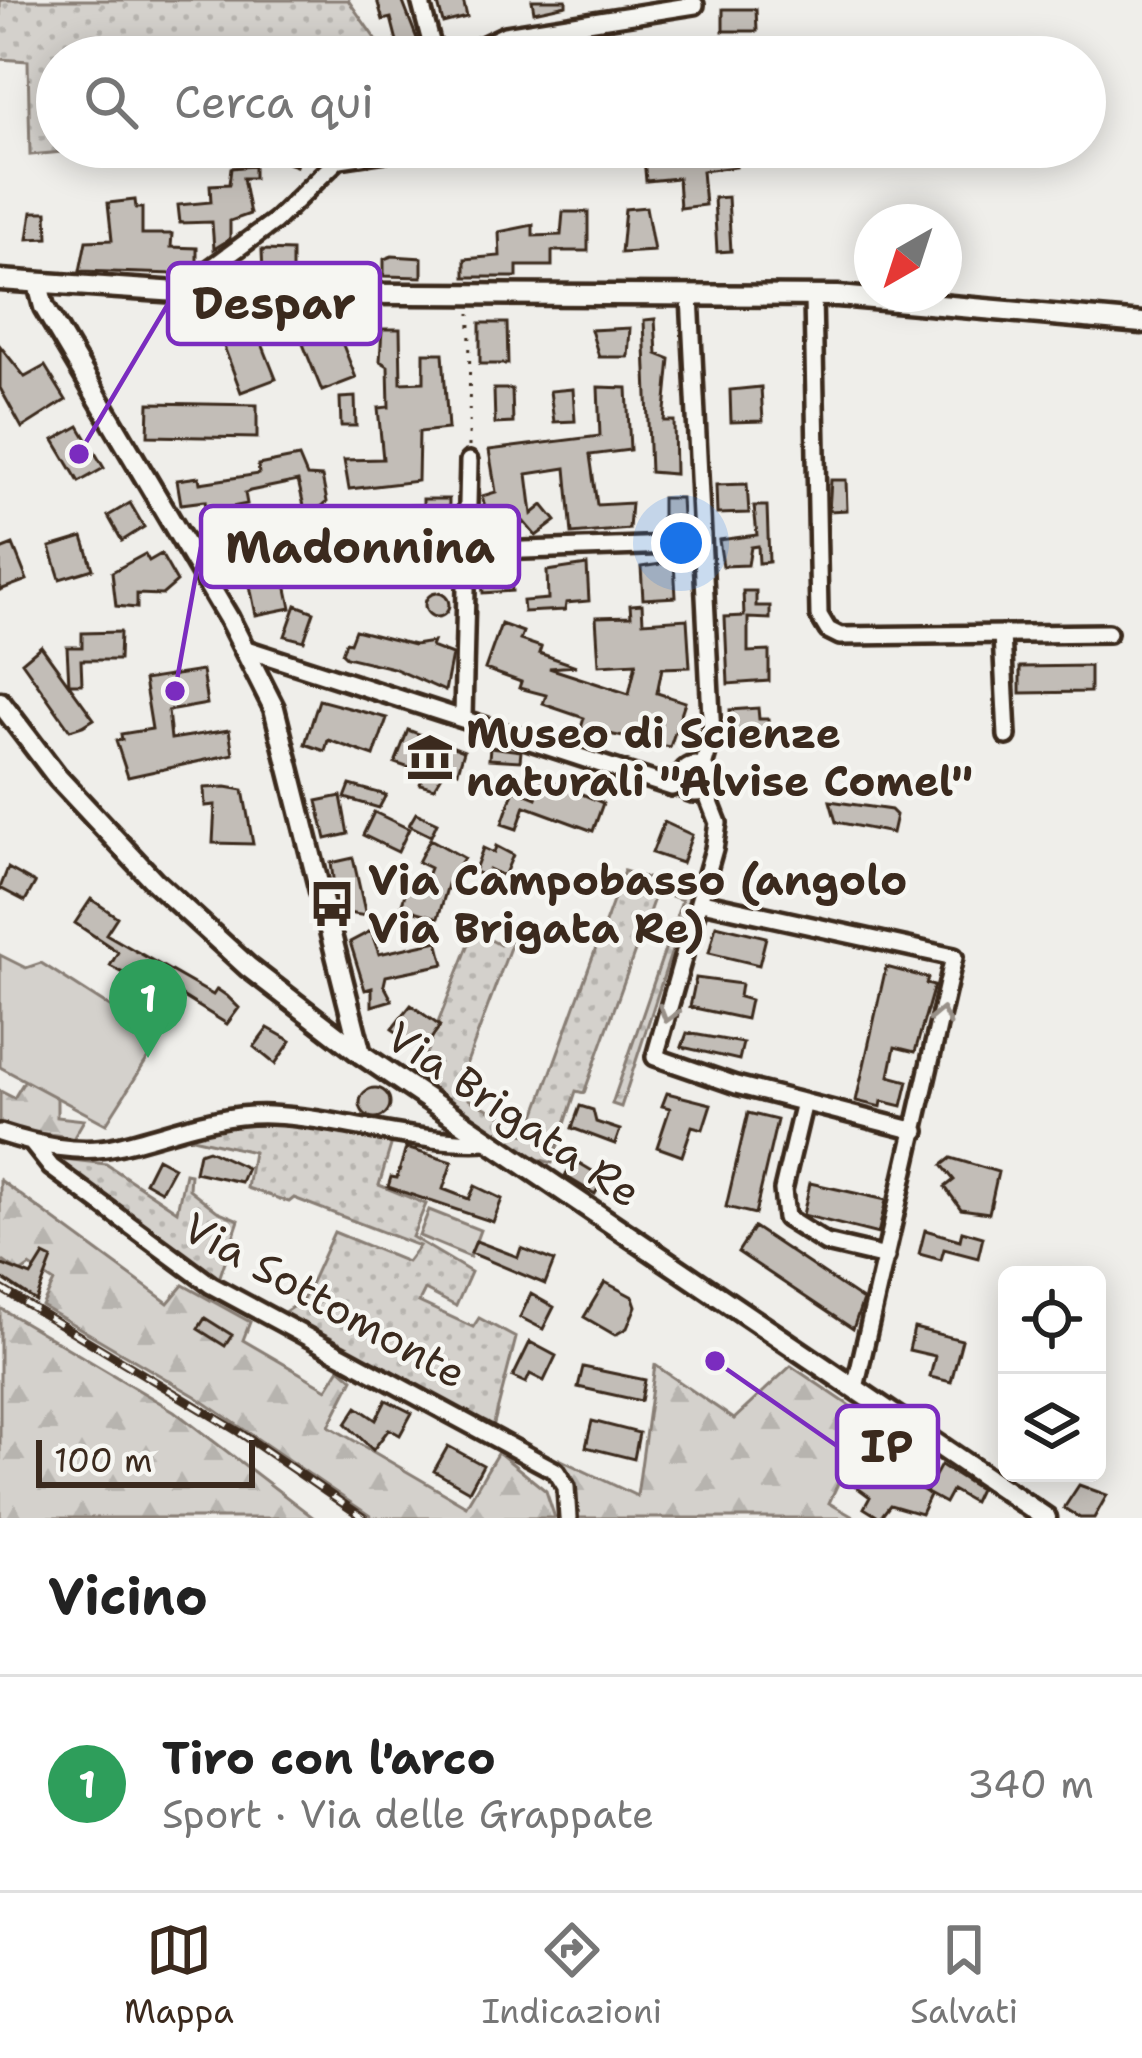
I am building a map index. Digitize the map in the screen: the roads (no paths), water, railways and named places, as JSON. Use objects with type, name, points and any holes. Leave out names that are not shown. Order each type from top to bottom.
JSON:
[{"type":"main road","points":[[0,280],[193,292],[813,296],[1142,323]]},
{"type":"main road","points":[[38,284],[44,307],[246,649],[274,708],[361,1054]]},
{"type":"main road","name":"Via Brigata Re","points":[[0,702],[58,778],[154,881],[248,967],[361,1054],[857,1380],[1046,1518]]},
{"type":"street","points":[[420,0],[429,36]]},
{"type":"street","points":[[501,36],[695,4]]},
{"type":"street","points":[[193,292],[195,280],[274,221],[329,168]]},
{"type":"street","points":[[681,783],[694,794],[705,790],[710,781],[703,767],[712,736],[690,296]]},
{"type":"street","points":[[813,296],[819,614],[828,630],[840,636],[1108,633]]},
{"type":"street","points":[[464,717],[470,461]]},
{"type":"street","points":[[468,552],[701,544]]},
{"type":"street","points":[[1002,634],[1007,736]]},
{"type":"street","points":[[246,649],[672,787],[681,783],[687,767],[703,767]]},
{"type":"street","points":[[705,790],[718,823],[702,902],[655,1057],[916,1131]]},
{"type":"street","points":[[702,902],[954,957],[857,1380]]},
{"type":"street","points":[[803,1102],[783,1190],[786,1218],[826,1243],[886,1257]]},
{"type":"street","points":[[0,1132],[32,1143],[114,1147],[182,1125],[273,1115],[445,1143],[488,1141]]},
{"type":"street","name":"Via Sottomonte","points":[[32,1143],[51,1167],[211,1285],[556,1471],[566,1487],[568,1518]]},
{"type":"railway","points":[[0,1288],[239,1432],[364,1518]]},
{"type":"place","name":"Despar","points":[[79,454]]},
{"type":"place","name":"Madonnina","points":[[175,691]]},
{"type":"place","name":"Museo di Scienze naturali \"Alvise Comel\"","points":[[430,757]]},
{"type":"place","name":"Via Campobasso (angolo Via Brigata Re)","points":[[332,904]]},
{"type":"place","name":"Tiro con l'arco","points":[[148,1058]]},
{"type":"place","name":"IP","points":[[715,1361]]}]
